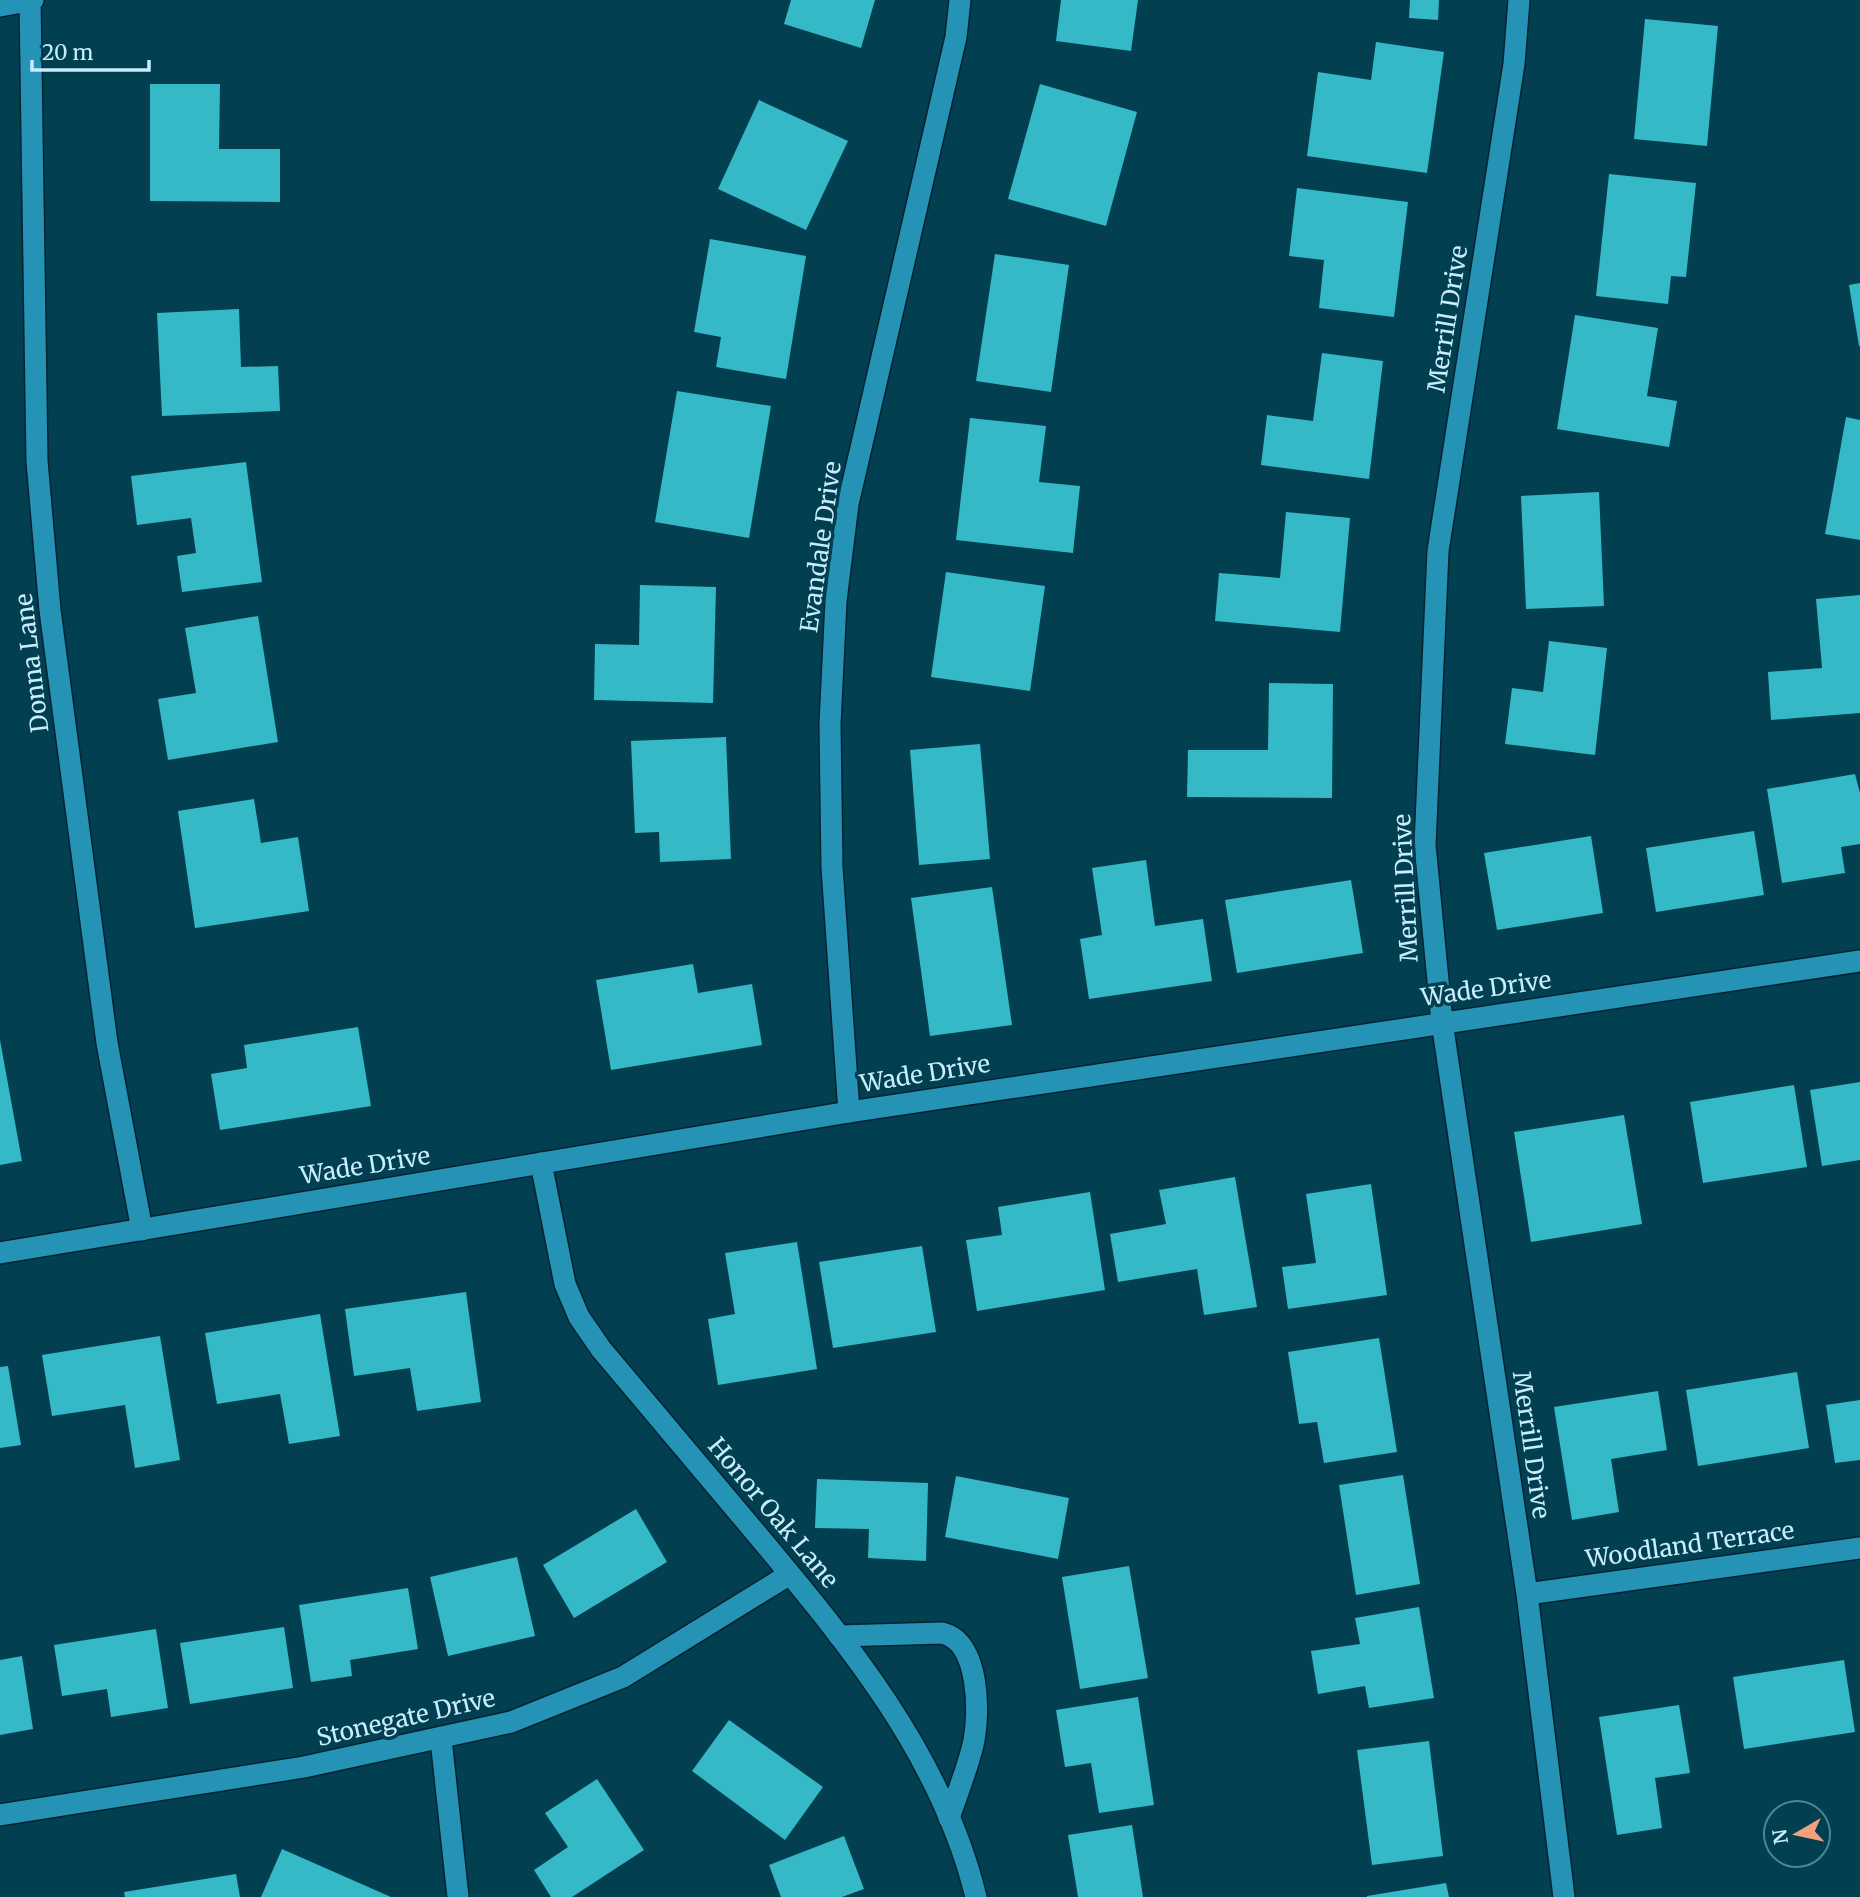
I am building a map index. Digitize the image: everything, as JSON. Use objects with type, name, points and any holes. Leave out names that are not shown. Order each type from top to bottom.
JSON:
[{"type":"street","points":[[0,6],[31,0]]},
{"type":"street","name":"Donna Lane","points":[[31,0],[37,461],[50,610],[107,1043],[142,1230]]},
{"type":"street","name":"Evandale Drive","points":[[849,1112],[832,854],[830,724],[836,601],[848,504],[956,37],[960,0]]},
{"type":"street","name":"Merrill Drive","points":[[1518,0],[1514,64],[1438,551],[1425,845],[1442,1022],[1527,1594],[1564,1897]]},
{"type":"street","name":"Wade Drive","points":[[0,1254],[849,1112],[1860,961]]},
{"type":"street","name":"Honor Oak Lane","points":[[541,1163],[565,1284],[579,1317],[601,1349],[790,1574],[876,1683],[927,1765],[970,1870],[976,1897]]},
{"type":"street","name":"Woodland Terrace","points":[[1527,1594],[1860,1548]]},
{"type":"street","name":"Stonegate Drive","points":[[0,1815],[304,1768],[511,1722],[623,1677],[790,1574]]},
{"type":"street","points":[[839,1636],[942,1633],[957,1639],[963,1646],[971,1667],[977,1712],[973,1744],[949,1818]]},
{"type":"street","points":[[442,1739],[458,1897]]},
{"type":"building","points":[[791,0],[875,0],[861,48],[784,24]]},
{"type":"building","points":[[1061,0],[1138,0],[1131,51],[1056,41]]},
{"type":"building","points":[[1410,0],[1439,0],[1438,20],[1409,18]]},
{"type":"building","points":[[1645,19],[1718,26],[1707,146],[1634,139]]},
{"type":"building","points":[[1376,42],[1444,52],[1427,173],[1307,156],[1318,72],[1371,80]]},
{"type":"building","points":[[150,84],[220,84],[219,149],[280,149],[280,202],[150,201]]},
{"type":"building","points":[[1040,84],[1137,112],[1106,226],[1008,199]]},
{"type":"building","points":[[759,100],[848,141],[806,230],[718,189]]},
{"type":"building","points":[[1609,174],[1696,183],[1686,277],[1671,276],[1668,304],[1596,296]]},
{"type":"building","points":[[1297,188],[1408,202],[1394,317],[1319,308],[1324,260],[1289,256]]},
{"type":"building","points":[[710,239],[806,256],[786,379],[716,367],[721,337],[694,332]]},
{"type":"building","points":[[995,254],[1069,265],[1051,392],[976,381]]},
{"type":"building","points":[[1860,283],[1860,346],[1859,346],[1849,285]]},
{"type":"building","points":[[239,309],[241,367],[278,366],[280,411],[162,416],[157,313]]},
{"type":"building","points":[[1575,315],[1658,328],[1647,396],[1677,401],[1669,447],[1557,429]]},
{"type":"building","points":[[1322,353],[1383,361],[1369,479],[1261,465],[1267,415],[1313,421]]},
{"type":"building","points":[[677,391],[771,406],[749,538],[655,522]]},
{"type":"building","points":[[1846,417],[1860,420],[1860,540],[1825,534]]},
{"type":"building","points":[[970,418],[1046,426],[1039,482],[1080,486],[1073,553],[956,540]]},
{"type":"building","points":[[246,462],[262,582],[182,592],[177,556],[196,553],[191,518],[137,525],[131,476]]},
{"type":"building","points":[[1599,492],[1604,606],[1526,609],[1521,496]]},
{"type":"building","points":[[1286,512],[1350,518],[1340,632],[1215,621],[1219,573],[1280,578]]},
{"type":"building","points":[[946,572],[1045,586],[1030,691],[931,677]]},
{"type":"building","points":[[640,585],[716,587],[713,703],[594,700],[595,644],[639,645]]},
{"type":"building","points":[[1860,595],[1860,713],[1771,720],[1768,672],[1822,668],[1816,599]]},
{"type":"building","points":[[258,616],[278,742],[168,760],[158,699],[196,693],[185,628]]},
{"type":"building","points":[[1549,641],[1607,648],[1595,755],[1505,744],[1512,688],[1543,692]]},
{"type":"building","points":[[1269,683],[1333,684],[1332,798],[1187,797],[1188,750],[1268,750]]},
{"type":"building","points":[[726,737],[731,859],[660,862],[659,832],[635,833],[631,741]]},
{"type":"building","points":[[980,744],[990,859],[919,865],[910,750]]},
{"type":"building","points":[[1855,774],[1860,793],[1860,844],[1841,847],[1845,873],[1782,883],[1767,789]]},
{"type":"building","points":[[254,799],[261,843],[298,837],[309,911],[195,928],[178,811]]},
{"type":"building","points":[[1754,831],[1764,895],[1656,912],[1646,848]]},
{"type":"building","points":[[1591,836],[1603,913],[1497,930],[1484,853]]},
{"type":"building","points":[[1146,860],[1155,926],[1203,919],[1212,981],[1089,999],[1080,939],[1102,935],[1092,868]]},
{"type":"building","points":[[1351,880],[1363,953],[1237,973],[1225,900]]},
{"type":"building","points":[[992,887],[1012,1025],[930,1036],[911,898]]},
{"type":"building","points":[[693,964],[698,993],[752,984],[762,1045],[611,1070],[596,980]]},
{"type":"building","points":[[358,1027],[371,1106],[220,1130],[211,1074],[247,1068],[244,1045]]},
{"type":"building","points":[[0,1040],[22,1161],[0,1165]]},
{"type":"building","points":[[1860,1082],[1860,1160],[1822,1166],[1810,1090]]},
{"type":"building","points":[[1794,1085],[1807,1167],[1703,1183],[1690,1102]]},
{"type":"building","points":[[1624,1115],[1642,1224],[1531,1242],[1514,1132]]},
{"type":"building","points":[[1235,1177],[1257,1307],[1204,1315],[1197,1269],[1118,1282],[1110,1234],[1166,1224],[1159,1190]]},
{"type":"building","points":[[1371,1184],[1387,1295],[1288,1309],[1282,1267],[1316,1263],[1306,1194]]},
{"type":"building","points":[[1090,1192],[1105,1290],[977,1311],[966,1240],[1002,1235],[998,1207]]},
{"type":"building","points":[[797,1242],[817,1369],[718,1385],[708,1319],[735,1314],[725,1253]]},
{"type":"building","points":[[922,1246],[936,1332],[833,1348],[819,1262]]},
{"type":"building","points":[[466,1292],[481,1402],[417,1411],[410,1368],[354,1376],[345,1309]]},
{"type":"building","points":[[320,1314],[340,1436],[289,1444],[280,1394],[217,1404],[205,1333]]},
{"type":"building","points":[[160,1336],[180,1460],[135,1468],[125,1405],[52,1416],[42,1355]]},
{"type":"building","points":[[1379,1338],[1397,1452],[1324,1463],[1317,1422],[1299,1424],[1288,1352]]},
{"type":"building","points":[[8,1366],[21,1445],[0,1448],[0,1367]]},
{"type":"building","points":[[1797,1372],[1809,1448],[1698,1466],[1686,1390]]},
{"type":"building","points":[[1658,1391],[1667,1450],[1611,1459],[1619,1512],[1572,1520],[1554,1407]]},
{"type":"building","points":[[1860,1400],[1860,1460],[1835,1463],[1826,1405]]},
{"type":"building","points":[[1403,1475],[1420,1584],[1356,1595],[1339,1485]]},
{"type":"building","points":[[956,1476],[1069,1498],[1058,1559],[945,1537]]},
{"type":"building","points":[[817,1479],[928,1483],[926,1561],[868,1558],[869,1529],[815,1528]]},
{"type":"building","points":[[636,1509],[667,1562],[574,1618],[543,1565]]},
{"type":"building","points":[[517,1557],[535,1636],[448,1656],[430,1577]]},
{"type":"building","points":[[1129,1566],[1148,1678],[1080,1689],[1062,1577]]},
{"type":"building","points":[[408,1588],[418,1649],[350,1660],[352,1676],[311,1682],[299,1605]]},
{"type":"building","points":[[1419,1607],[1434,1698],[1369,1708],[1365,1686],[1318,1694],[1311,1651],[1360,1644],[1355,1618]]},
{"type":"building","points":[[284,1627],[293,1688],[190,1704],[180,1643]]},
{"type":"building","points":[[156,1629],[168,1708],[111,1717],[107,1689],[62,1696],[54,1645]]},
{"type":"building","points":[[22,1656],[33,1729],[0,1735],[0,1660]]},
{"type":"building","points":[[1844,1660],[1855,1732],[1744,1749],[1733,1677]]},
{"type":"building","points":[[1138,1697],[1154,1805],[1099,1813],[1091,1763],[1065,1767],[1056,1710]]},
{"type":"building","points":[[1679,1705],[1690,1773],[1655,1778],[1662,1828],[1617,1835],[1599,1717]]},
{"type":"building","points":[[729,1720],[823,1787],[785,1840],[692,1771]]},
{"type":"building","points":[[1429,1741],[1443,1856],[1372,1865],[1357,1750]]},
{"type":"building","points":[[597,1779],[644,1850],[572,1897],[551,1897],[534,1870],[568,1847],[545,1813]]},
{"type":"building","points":[[1132,1825],[1143,1897],[1078,1897],[1068,1835]]},
{"type":"building","points":[[844,1836],[864,1889],[842,1897],[781,1897],[769,1865]]},
{"type":"building","points":[[282,1849],[391,1897],[261,1897]]},
{"type":"building","points":[[236,1874],[240,1897],[125,1897],[124,1892]]},
{"type":"building","points":[[1446,1883],[1449,1897],[1367,1897],[1367,1896]]}]
